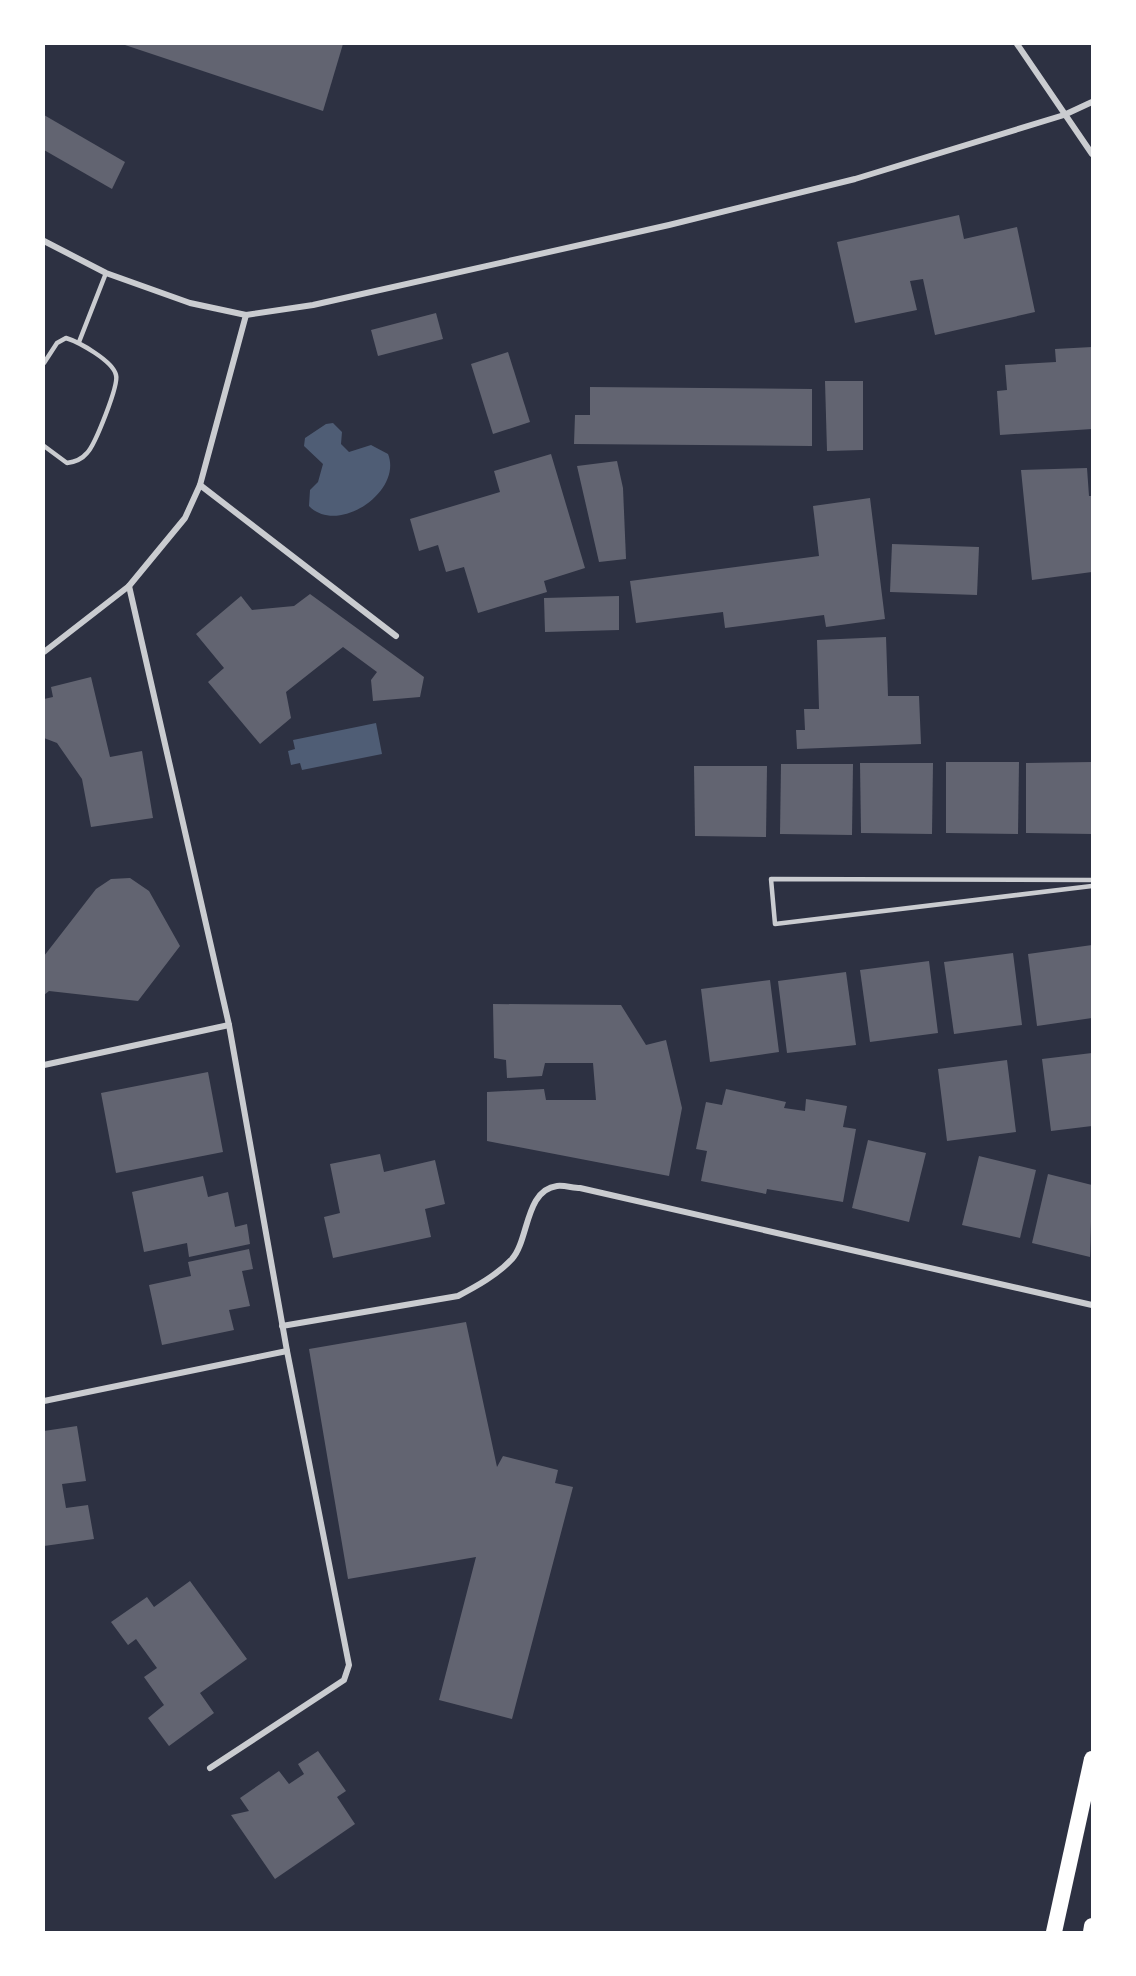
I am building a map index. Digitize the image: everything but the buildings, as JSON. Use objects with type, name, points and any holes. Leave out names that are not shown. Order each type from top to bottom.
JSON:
[{"type":"highway","points":[[1054,1932],[1092,1759]]},
{"type":"highway","points":[[1091,1932],[1092,1926]]},
{"type":"street","points":[[1017,44],[1092,154]]},
{"type":"street","points":[[44,241],[106,273],[190,303],[246,315],[313,305],[704,216],[855,179],[1064,115],[1092,102]]},
{"type":"street","points":[[44,652],[129,586],[185,518],[200,485],[246,315]]},
{"type":"street","points":[[200,485],[396,636]]},
{"type":"street","points":[[129,586],[229,1025],[282,1326],[349,1665],[344,1680],[210,1768]]},
{"type":"street","points":[[44,1065],[229,1025]]},
{"type":"street","points":[[282,1326],[458,1296],[480,1284],[513,1257],[535,1203],[546,1191],[556,1186],[592,1191],[1092,1305]]},
{"type":"street","points":[[44,1401],[287,1351]]},
{"type":"lane","points":[[79,342],[106,273]]},
{"type":"lane","points":[[44,363],[57,343],[66,338],[79,342],[113,368],[117,377],[115,389],[88,452],[76,462],[67,463],[44,446]]},
{"type":"lane","points":[[1092,880],[771,879],[775,924],[1092,886]]},
{"type":"water","points":[[333,423],[342,432],[341,444],[349,452],[371,445],[388,454],[390,468],[386,482],[377,495],[365,505],[336,516],[321,514],[309,506],[310,490],[318,482],[323,464],[304,446],[305,438],[326,424]]},
{"type":"water","points":[[376,723],[382,754],[302,770],[300,763],[291,765],[288,751],[295,749],[293,740]]}]
